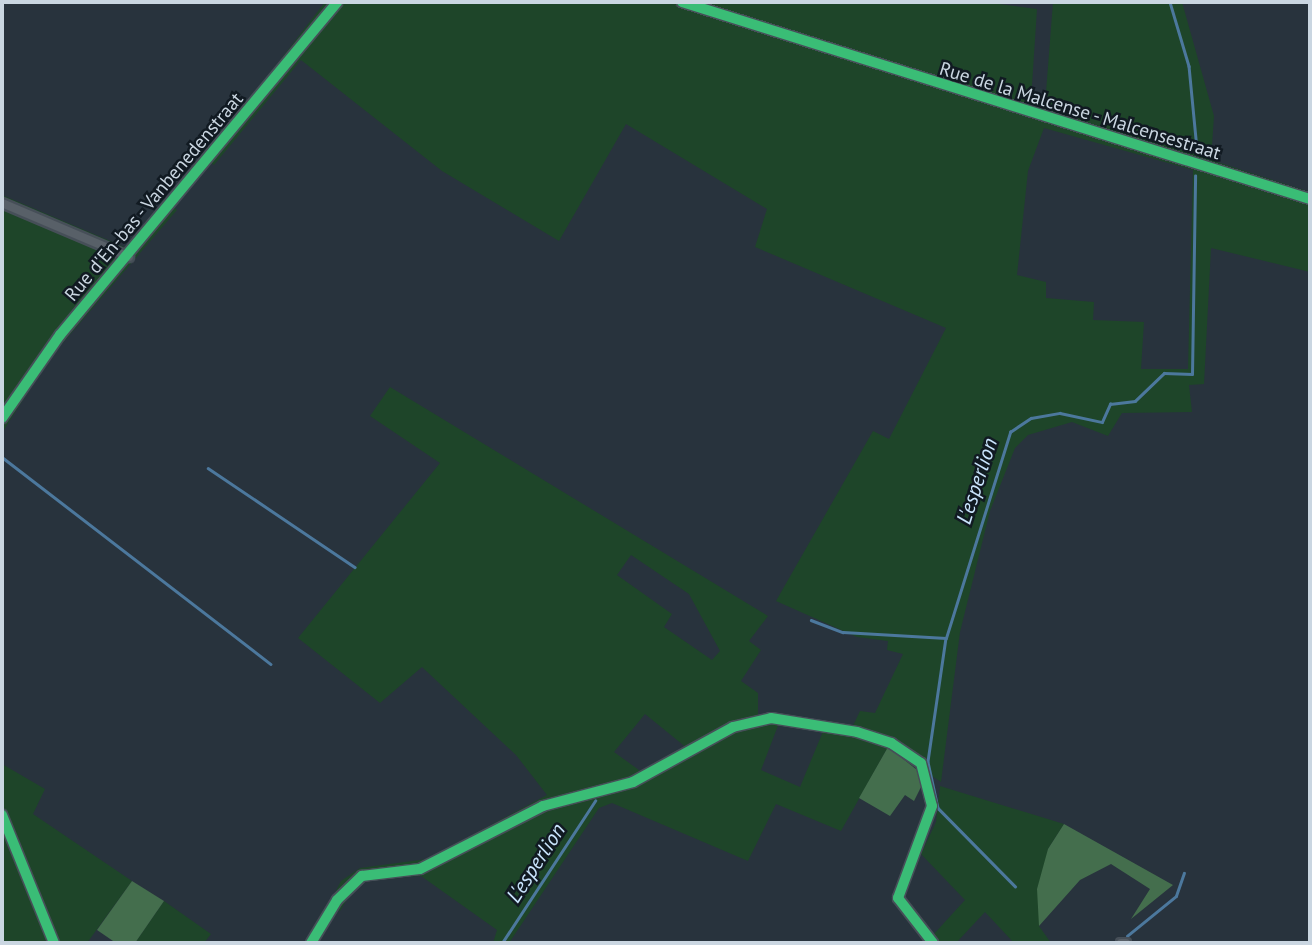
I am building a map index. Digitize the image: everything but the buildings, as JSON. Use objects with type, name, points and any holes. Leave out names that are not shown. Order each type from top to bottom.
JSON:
[{"type":"street","name":"Rue d'En-bas - Vanbenedenstraat","points":[[2,418],[60,335],[129,257],[337,2]]},
{"type":"street","name":"Rue de la Malcense - Malcensestraat","points":[[682,2],[1310,199]]},
{"type":"street","points":[[2,204],[129,257]]},
{"type":"street","points":[[311,943],[337,900],[362,876],[431,864],[543,806],[632,782],[733,727],[771,718],[857,732],[891,743],[921,763],[932,806],[898,898],[933,943]]},
{"type":"street","points":[[2,815],[54,943]]},
{"type":"green space","points":[[325,2],[985,2],[1037,9],[1031,100],[1045,105],[1053,2],[1182,2],[1214,116],[1211,160],[1310,192],[1310,272],[1211,248],[1204,384],[1189,385],[1192,412],[1122,413],[1108,436],[1072,422],[1028,435],[1015,448],[990,511],[960,632],[941,782],[888,747],[841,831],[776,804],[748,861],[612,803],[599,808],[509,943],[493,943],[497,930],[421,876],[371,878],[354,888],[340,911],[328,906],[341,881],[360,868],[427,859],[547,795],[516,755],[422,667],[380,703],[298,638],[440,463],[370,416],[390,387],[768,616],[749,641],[761,650],[741,681],[758,693],[758,726],[779,723],[761,770],[800,787],[824,729],[849,734],[860,711],[875,713],[903,654],[887,650],[888,641],[857,637],[776,601],[873,431],[889,439],[946,328],[755,247],[767,209],[626,124],[559,241],[442,171],[301,60],[214,165],[204,159]],"holes":[[[1044,128],[1193,170],[1188,369],[1141,369],[1144,322],[1093,320],[1094,302],[1046,298],[1046,282],[1017,275],[1028,171]],[[631,555],[689,594],[720,651],[712,660],[664,627],[672,614],[617,575]],[[645,714],[693,753],[650,778],[614,752]]]},
{"type":"green space","points":[[2,195],[129,249],[167,202],[177,210],[49,359],[2,433]]},
{"type":"green space","points":[[888,747],[926,777],[914,801],[905,795],[890,816],[859,798]]},
{"type":"green space","points":[[2,764],[45,789],[33,814],[132,881],[87,943],[2,943]]},
{"type":"green space","points":[[940,786],[1064,824],[1048,849],[1039,926],[1051,943],[1014,943],[985,912],[956,943],[941,943],[933,935],[965,900],[921,854],[936,822]]},
{"type":"green space","points":[[1064,824],[1173,885],[1131,919],[1150,889],[1111,864],[1080,880],[1039,926],[1037,889],[1048,849]]},
{"type":"green space","points":[[132,881],[164,901],[135,943],[116,943],[97,930]]},
{"type":"green space","points":[[164,901],[211,934],[204,943],[135,943]]},
{"type":"waterway","name":"L'esperlion","points":[[1170,2],[1189,66],[1197,149]]},
{"type":"waterway","name":"L'esperlion","points":[[811,620],[843,632],[946,638],[1010,432],[1031,418],[1060,413],[1102,422],[1110,404],[1135,401],[1164,373],[1192,374],[1195,176]]},
{"type":"waterway","points":[[2,457],[271,664]]},
{"type":"waterway","points":[[208,468],[355,567]]},
{"type":"waterway","points":[[946,638],[928,762],[938,808],[1015,886]]},
{"type":"waterway","name":"L'esperlion","points":[[502,943],[595,801]]},
{"type":"waterway","points":[[1127,936],[1176,896],[1184,873]]},
{"type":"cycle path","points":[[2,418],[60,335],[337,2]]},
{"type":"cycle path","points":[[682,2],[1310,199]]},
{"type":"cycle path","points":[[311,943],[337,900],[362,876],[420,869],[543,806],[633,782],[733,727],[771,718],[857,732],[891,743],[921,763],[932,806],[898,898],[933,943]]},
{"type":"cycle path","points":[[2,815],[54,943]]}]
